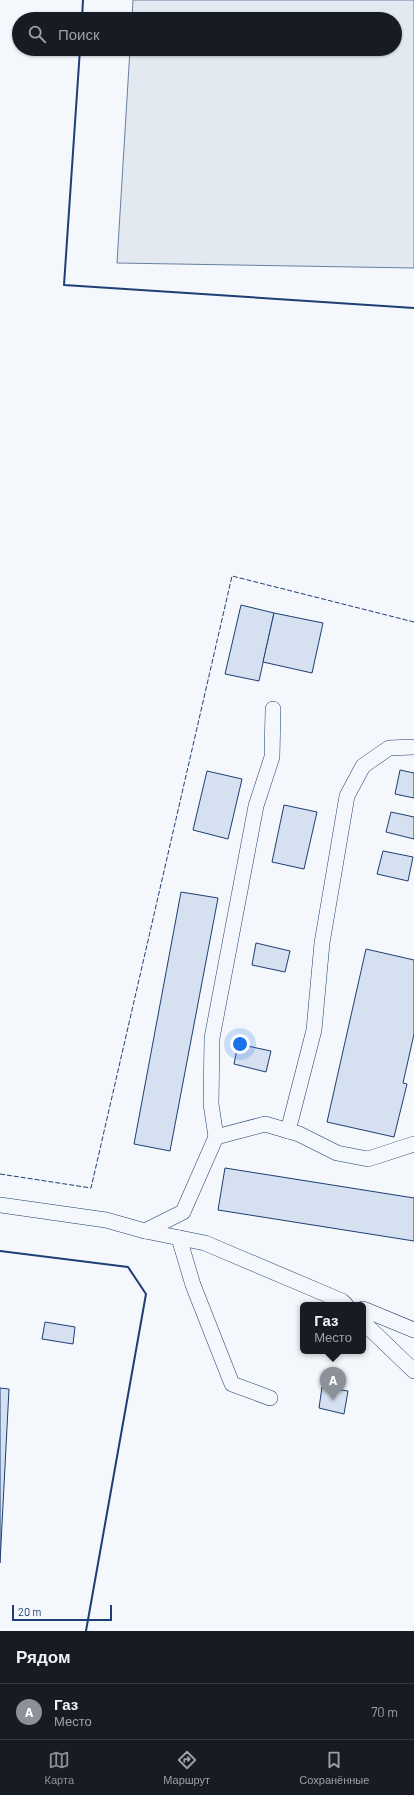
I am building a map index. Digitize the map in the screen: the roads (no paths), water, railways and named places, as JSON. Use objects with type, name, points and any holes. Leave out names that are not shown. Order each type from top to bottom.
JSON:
[{"type":"lane","points":[[145,1231],[182,1212],[216,1137],[211,1104],[212,1038],[256,806],[272,757],[273,709]]},
{"type":"lane","points":[[288,1131],[314,1030],[322,943],[347,796],[363,766],[389,748],[414,747]]},
{"type":"lane","points":[[216,1137],[265,1124],[299,1134],[337,1153],[368,1159],[414,1144]]},
{"type":"lane","points":[[0,1206],[106,1220],[145,1231],[205,1242],[341,1302]]},
{"type":"lane","points":[[179,1238],[193,1285],[232,1384],[270,1398]]},
{"type":"lane","points":[[366,1310],[414,1330]]},
{"type":"lane","points":[[366,1325],[414,1371]]},
{"type":"place","name":"Газ","points":[[333,1400]]}]
